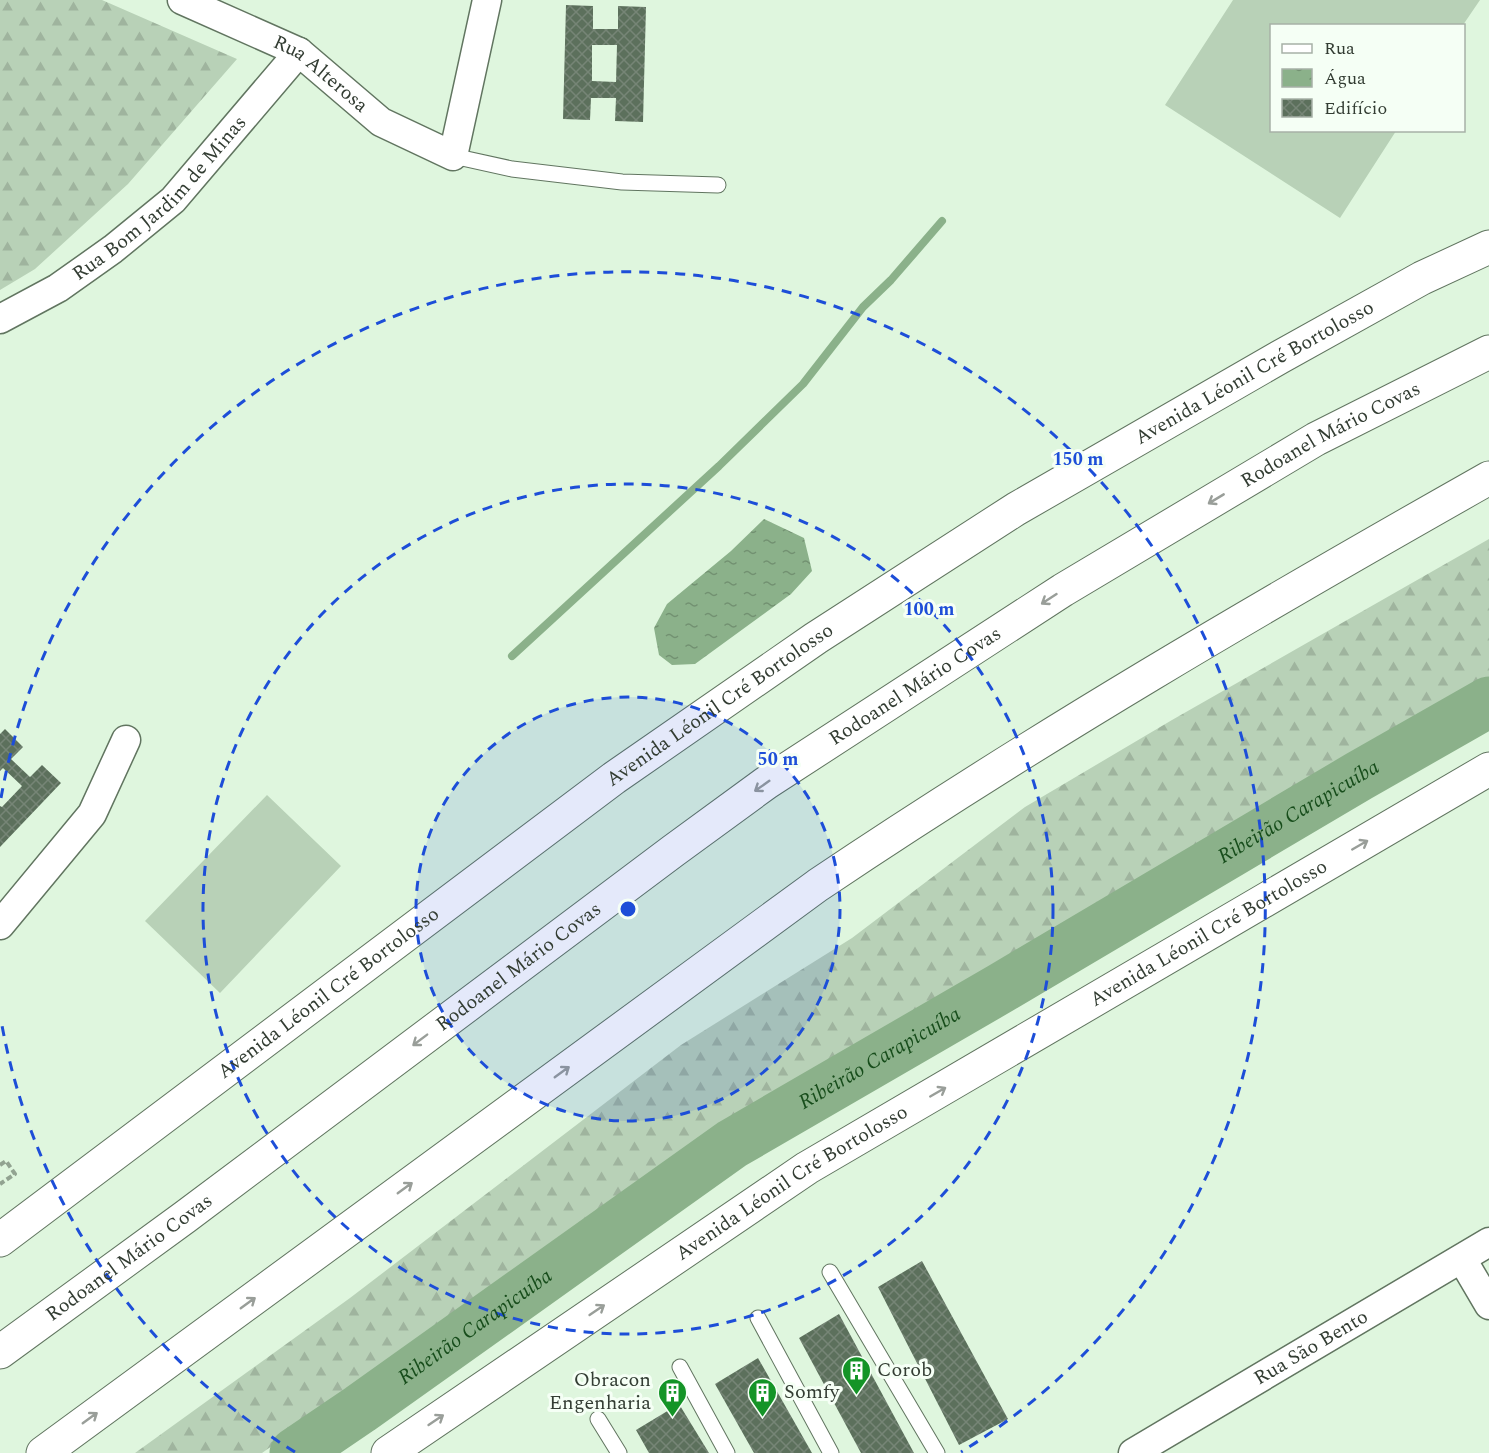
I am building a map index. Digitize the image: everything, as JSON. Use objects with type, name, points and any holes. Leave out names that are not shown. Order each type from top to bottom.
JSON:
[{"type":"main road","name":"Avenida Léonil Cré Bortolosso","points":[[0,1240],[614,778],[816,638],[1016,509],[1422,278],[1489,247]]},
{"type":"main road","name":"Rodoanel Mário Covas","points":[[0,1352],[185,1217],[653,865],[766,783],[1073,584],[1316,439],[1489,352]]},
{"type":"main road","points":[[43,1453],[818,885],[927,811],[1094,708],[1368,546],[1489,478]]},
{"type":"main road","name":"Avenida Léonil Cré Bortolosso","points":[[388,1453],[807,1168],[1489,770]]},
{"type":"street","name":"Rua Alterosa","points":[[182,0],[299,52],[381,122],[453,156]]},
{"type":"street","points":[[453,156],[487,0]]},
{"type":"street","name":"Rua Bom Jardim de Minas","points":[[0,319],[58,288],[174,200],[299,52]]},
{"type":"street","points":[[0,924],[92,814],[126,740]]},
{"type":"street","name":"Rua São Bento","points":[[1133,1453],[1489,1242]]},
{"type":"street","points":[[1462,1259],[1489,1305]]},
{"type":"lane","points":[[453,156],[512,169],[622,182],[718,185]]},
{"type":"lane","points":[[830,1272],[937,1453]]},
{"type":"lane","points":[[758,1318],[831,1453]]},
{"type":"lane","points":[[680,1367],[727,1453]]},
{"type":"lane","points":[[598,1419],[619,1453]]},
{"type":"path","points":[[0,1165],[6,1161],[15,1174],[0,1184]]},
{"type":"green space","points":[[0,0],[102,0],[237,59],[128,184],[35,269],[0,290]]},
{"type":"green space","points":[[1233,0],[1480,0],[1464,24],[1270,24],[1270,132],[1395,132],[1340,218],[1165,105]]},
{"type":"green space","points":[[1489,539],[1489,679],[1155,878],[965,987],[382,1368],[262,1453],[135,1453],[350,1298],[681,1045],[852,938],[1025,807],[1172,720]]},
{"type":"green space","points":[[267,795],[341,866],[220,993],[145,921]]},
{"type":"water","points":[[764,519],[804,538],[812,571],[791,594],[695,664],[672,665],[659,655],[654,628],[667,604],[731,551]]},
{"type":"building","points":[[566,5],[593,6],[593,29],[618,29],[618,6],[646,7],[643,122],[615,121],[616,98],[591,98],[590,120],[563,119]],"holes":[[[592,45],[617,45],[616,82],[592,81]]]},
{"type":"building","points":[[5,729],[23,747],[11,759],[30,777],[42,765],[61,783],[0,847],[0,806],[2,807],[22,786],[3,768],[0,771],[0,734]]},
{"type":"building","points":[[922,1261],[1008,1419],[959,1445],[878,1287]]},
{"type":"building","name":"Corob","points":[[839,1314],[914,1453],[861,1453],[799,1338]]},
{"type":"building","name":"Somfy","points":[[758,1358],[812,1453],[754,1453],[715,1384]]},
{"type":"building","name":"Obracon Engenharia","points":[[679,1404],[709,1453],[649,1453],[636,1430]]},
{"type":"waterway","points":[[512,656],[719,466],[803,384],[863,307],[891,280],[942,221]]},
{"type":"waterway","name":"Ribeirão Carapicuíba","points":[[295,1453],[732,1144],[1489,702]]},
{"type":"place","name":"Corob","points":[[856,1396]]},
{"type":"place","name":"Obracon Engenharia","points":[[672,1418]]},
{"type":"place","name":"Somfy","points":[[763,1418]]}]
